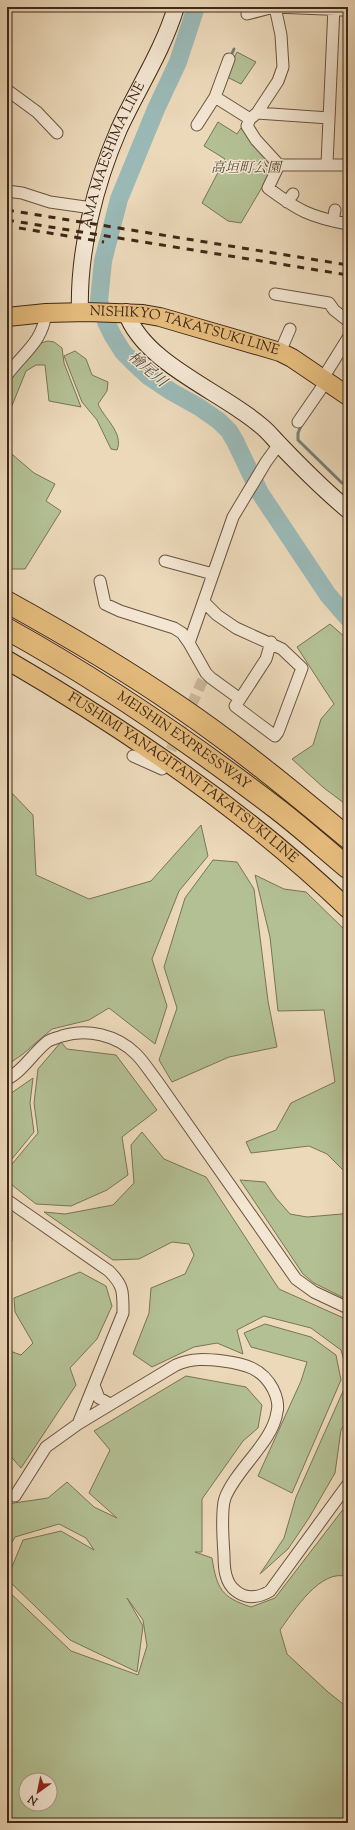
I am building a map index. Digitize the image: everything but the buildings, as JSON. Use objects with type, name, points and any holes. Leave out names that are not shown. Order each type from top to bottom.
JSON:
[{"type":"highway","name":"MEISHIN EXPRESSWAY","points":[[7,602],[111,662],[178,706],[304,801],[348,838]]},
{"type":"highway","name":"MEISHIN EXPRESSWAY","points":[[7,629],[111,692],[203,754],[277,809],[348,868]]},
{"type":"highway","points":[[178,706],[241,743],[309,794],[348,828]]},
{"type":"main road","name":"AMA MAESHIMA LINE","points":[[83,312],[79,296],[85,247],[92,208],[107,160],[120,128],[155,60],[176,7]]},
{"type":"main road","name":"NISHIKYO TAKATSUKI LINE","points":[[7,317],[46,313],[83,312],[122,312],[160,317],[280,352],[325,379],[348,396]]},
{"type":"main road","points":[[122,312],[137,333],[169,363],[189,378],[248,415],[262,426],[348,510]]},
{"type":"main road","name":"FUSHIMI YANAGITANI TAKATSUKI LINE","points":[[7,660],[98,716],[190,778],[284,850],[348,909]]},
{"type":"street","points":[[274,7],[281,35],[283,67],[278,81],[247,126],[256,140],[279,164],[348,165]]},
{"type":"street","points":[[247,14],[274,7],[334,8],[348,10]]},
{"type":"street","points":[[327,164],[334,8]]},
{"type":"street","points":[[197,125],[215,97],[229,59]]},
{"type":"street","points":[[7,90],[37,112],[57,133]]},
{"type":"street","points":[[215,97],[253,116],[329,118]]},
{"type":"street","points":[[279,164],[268,188],[290,198],[306,214],[334,216],[348,224]]},
{"type":"street","points":[[7,191],[22,193],[50,202],[92,208]]},
{"type":"street","points":[[275,294],[329,303],[334,310],[348,321]]},
{"type":"street","points":[[7,375],[10,366],[29,351],[43,329],[46,313]]},
{"type":"street","points":[[280,352],[290,329]]},
{"type":"street","points":[[298,422],[325,379],[348,338]]},
{"type":"street","points":[[189,643],[232,517],[279,444]]},
{"type":"street","points":[[165,561],[213,574]]},
{"type":"street","points":[[100,582],[105,604],[120,611],[174,628],[182,633],[206,673],[240,698]]},
{"type":"street","points":[[204,602],[218,615],[236,628],[271,642],[282,649],[302,668],[278,732],[275,736],[235,706],[266,659],[271,642]]},
{"type":"street","points":[[133,756],[162,769]]},
{"type":"street","points":[[7,1079],[16,1075],[30,1057],[49,1040],[73,1033],[95,1033],[117,1042],[135,1054],[157,1081],[296,1279],[314,1292],[348,1308]]},
{"type":"street","points":[[7,1200],[108,1271],[119,1281],[123,1296],[123,1313],[78,1424]]},
{"type":"street","points":[[15,1496],[46,1447],[78,1424],[176,1365],[203,1359],[241,1363],[260,1371],[269,1380],[276,1395],[278,1412],[273,1427],[232,1484],[225,1499],[223,1538],[226,1578],[236,1591],[242,1595],[250,1597],[258,1596],[270,1591],[348,1484]]},
{"type":"street","points":[[94,1385],[99,1398],[110,1404]]},
{"type":"green space","points":[[237,52],[256,62],[241,84],[225,76]]},
{"type":"green space","name":"高垣町公園","points":[[218,122],[237,134],[241,128],[273,163],[274,167],[241,223],[228,221],[202,203],[225,159],[204,146]]},
{"type":"green space","points":[[48,341],[54,342],[62,348],[64,363],[81,407],[49,401],[45,365],[36,365],[26,371],[7,418],[7,381],[37,344]]},
{"type":"green space","points":[[75,351],[86,359],[92,375],[108,382],[107,391],[98,404],[116,432],[118,438],[117,450],[111,449],[97,420],[82,402],[64,356]]},
{"type":"green space","points":[[7,450],[34,473],[55,484],[46,501],[61,511],[25,569],[7,569]]},
{"type":"green space","points":[[330,624],[346,638],[343,651],[348,654],[348,806],[324,788],[292,759],[313,745],[321,719],[334,704],[297,647]]},
{"type":"green space","points":[[7,788],[33,815],[36,875],[89,899],[151,881],[201,825],[208,856],[179,891],[152,959],[167,1006],[155,1044],[109,1008],[89,1020],[52,1029],[23,1054],[7,1065]]},
{"type":"green space","points":[[213,860],[237,862],[254,889],[268,1001],[277,1047],[229,1057],[172,1082],[159,1060],[177,1008],[164,967],[185,898]]},
{"type":"green space","points":[[255,875],[284,889],[306,892],[348,933],[348,1175],[327,1154],[309,1146],[251,1153],[246,1142],[276,1130],[291,1103],[335,1082],[324,1010],[278,1011],[270,937]]},
{"type":"green space","points":[[61,1042],[67,1049],[116,1055],[157,1110],[122,1137],[128,1175],[107,1190],[71,1206],[36,1204],[7,1181],[7,1170],[38,1133],[34,1103],[38,1069]]},
{"type":"green space","points":[[33,1078],[30,1103],[34,1132],[7,1165],[7,1096]]},
{"type":"green space","points":[[142,1132],[164,1159],[206,1177],[279,1289],[348,1320],[348,1375],[341,1350],[311,1328],[264,1316],[237,1330],[243,1354],[217,1343],[194,1347],[152,1367],[133,1354],[149,1313],[151,1288],[185,1274],[194,1255],[189,1244],[172,1242],[139,1259],[113,1260],[44,1212],[65,1214],[113,1205],[134,1183],[131,1145]]},
{"type":"green space","points":[[240,1180],[265,1182],[290,1214],[307,1217],[342,1214],[348,1208],[348,1300],[314,1283],[303,1274]]},
{"type":"green space","points":[[7,1209],[12,1213],[12,1241],[7,1242]]},
{"type":"green space","points":[[80,1272],[106,1286],[112,1306],[97,1339],[70,1368],[76,1385],[21,1468],[7,1452],[7,1350],[21,1355],[33,1343],[15,1312],[14,1298]]},
{"type":"green space","points":[[265,1324],[311,1337],[336,1355],[341,1380],[292,1493],[258,1476],[301,1381],[307,1362],[251,1347],[244,1333]]},
{"type":"green space","points":[[186,1376],[246,1387],[262,1405],[258,1428],[243,1441],[202,1499],[202,1552],[195,1552],[212,1558],[216,1577],[222,1590],[227,1595],[251,1607],[275,1598],[348,1503],[348,1577],[338,1576],[328,1579],[318,1585],[300,1603],[280,1630],[287,1654],[328,1692],[348,1708],[348,1823],[7,1823],[7,1590],[71,1651],[138,1675],[147,1646],[143,1620],[127,1598],[143,1626],[137,1672],[70,1640],[7,1579],[23,1540],[61,1531],[94,1550],[86,1538],[59,1524],[15,1537],[7,1551],[7,1504],[48,1498],[67,1482],[94,1507],[117,1518],[89,1493],[110,1450],[94,1431]]},
{"type":"green space","points":[[348,1380],[348,1419],[341,1430],[335,1473],[309,1518],[288,1549],[260,1574],[284,1538],[296,1497]]},
{"type":"waterway","name":"檜尾川","points":[[196,7],[178,62],[156,109],[119,199],[103,261],[99,301],[106,322],[123,352],[148,376],[172,392],[199,407],[219,421],[229,431],[260,493],[328,595],[348,618]]},
{"type":"waterway","points":[[230,58],[234,49]]},
{"type":"waterway","points":[[302,424],[298,433],[298,440],[342,483]]},
{"type":"tunnel","points":[[164,765],[206,673]]},
{"type":"railway","points":[[7,210],[348,265]]},
{"type":"railway","points":[[7,220],[348,275]]},
{"type":"railway","points":[[19,228],[104,242]]}]
